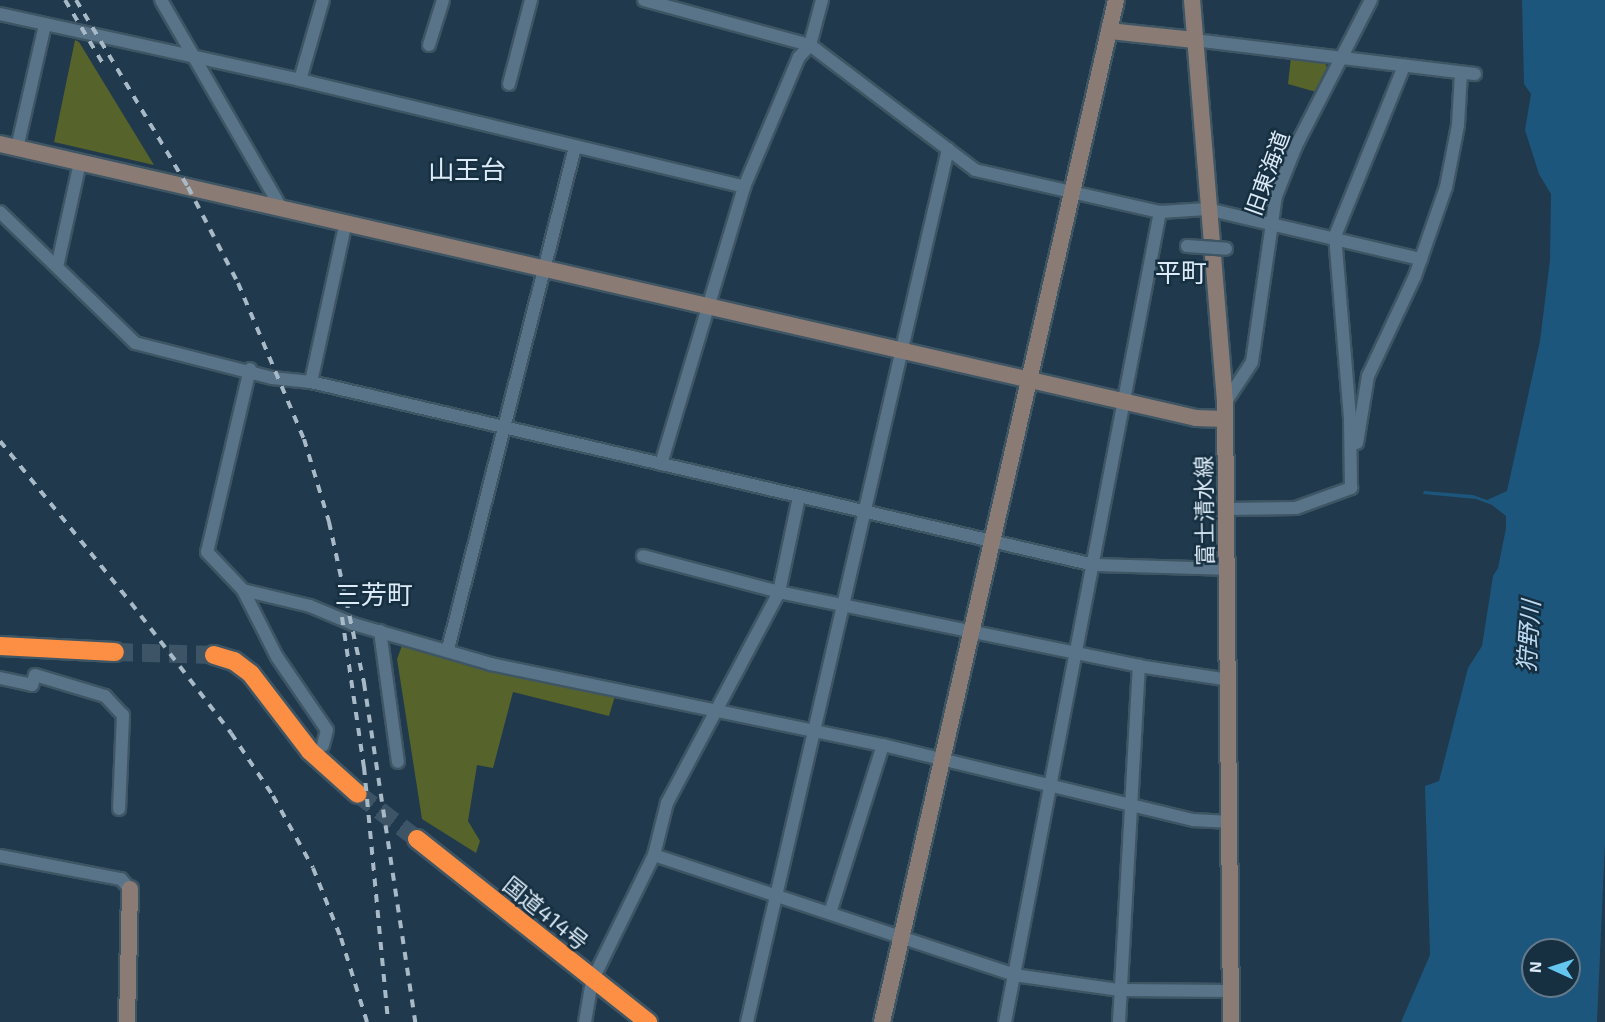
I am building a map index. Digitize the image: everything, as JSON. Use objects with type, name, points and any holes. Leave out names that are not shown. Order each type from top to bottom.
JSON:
[{"type":"highway","points":[[0,646],[115,652]]},
{"type":"highway","points":[[214,655],[234,661],[251,674],[310,751],[358,794]]},
{"type":"highway","name":"国道414号","points":[[417,838],[592,981],[645,1021]]},
{"type":"street","points":[[161,0],[281,208]]},
{"type":"street","points":[[300,80],[323,0]]},
{"type":"street","points":[[429,45],[443,0]]},
{"type":"street","points":[[509,84],[531,0]]},
{"type":"street","points":[[644,0],[810,45],[975,170],[1160,212],[1207,209],[1335,236],[1422,259]]},
{"type":"street","points":[[661,464],[744,187],[800,57],[810,45],[822,0]]},
{"type":"street","points":[[882,1022],[939,760],[1116,0]]},
{"type":"street","name":"富士清水線","points":[[1192,0],[1225,411],[1231,1022]]},
{"type":"street","name":"旧東海道","points":[[1225,411],[1252,362],[1270,222],[1296,146],[1371,0]]},
{"type":"street","points":[[0,14],[300,80],[744,187]]},
{"type":"street","points":[[17,148],[45,25]]},
{"type":"street","points":[[1109,31],[1475,74]]},
{"type":"street","points":[[1227,509],[1296,508],[1329,499],[1351,488],[1352,456],[1335,236],[1404,66]]},
{"type":"street","points":[[1352,456],[1368,376],[1422,259],[1453,157],[1461,73]]},
{"type":"street","points":[[0,144],[1196,418],[1225,411]]},
{"type":"street","points":[[448,649],[547,270],[575,147]]},
{"type":"street","points":[[747,1022],[816,732],[948,149]]},
{"type":"street","points":[[57,267],[80,162]]},
{"type":"street","points":[[0,212],[135,343],[249,369],[272,378],[311,382],[506,430],[1094,565],[1227,569]]},
{"type":"street","points":[[1005,1022],[1160,212]]},
{"type":"street","points":[[311,382],[346,222]]},
{"type":"street","points":[[1187,246],[1226,249]]},
{"type":"street","points":[[249,369],[207,552],[243,590],[277,657],[327,730],[323,745]]},
{"type":"street","points":[[585,1022],[592,981],[654,855],[668,803],[779,592],[799,497]]},
{"type":"street","points":[[643,556],[779,592],[1077,654],[1229,680]]},
{"type":"street","points":[[243,590],[310,606],[380,631],[448,649],[491,664],[717,708],[816,732],[883,745],[1194,820],[1230,822]]},
{"type":"street","points":[[380,631],[398,762]]},
{"type":"street","points":[[1119,1022],[1139,666]]},
{"type":"street","points":[[0,678],[32,685],[34,675],[105,696],[123,715],[119,809]]},
{"type":"street","points":[[830,913],[883,745]]},
{"type":"street","points":[[654,855],[776,894],[900,939],[1014,975],[1120,990],[1230,991]]},
{"type":"street","points":[[0,856],[121,879],[130,889],[127,1022]]},
{"type":"green space","points":[[75,40],[79,42],[154,165],[54,142]]},
{"type":"green space","points":[[1291,57],[1324,61],[1327,67],[1316,92],[1288,84]]},
{"type":"green space","points":[[403,643],[615,696],[609,716],[513,692],[493,768],[477,765],[468,821],[480,841],[476,853],[422,819],[397,659]]},
{"type":"water","name":"狩野川","points":[[1522,0],[1605,0],[1605,843],[1597,1022],[1401,1022],[1430,955],[1425,786],[1439,781],[1468,668],[1482,646],[1493,576],[1498,568],[1506,528],[1506,516],[1492,505],[1476,499],[1423,494],[1424,491],[1473,495],[1487,500],[1507,491],[1540,341],[1550,260],[1551,194],[1539,174],[1525,130],[1531,94],[1524,84]]},
{"type":"tunnel","points":[[115,652],[214,655]]},
{"type":"tunnel","points":[[358,794],[417,839]]},
{"type":"railway","points":[[65,0],[105,67]]},
{"type":"railway","points":[[76,0],[188,187],[238,283],[304,439],[329,522],[364,683],[415,1022]]},
{"type":"railway","points":[[0,441],[131,603],[231,733],[273,796],[313,868],[341,938],[367,1022]]},
{"type":"railway","points":[[342,617],[364,767],[388,1022]]},
{"type":"district","name":"山王台","points":[[467,169]]},
{"type":"district","name":"平町","points":[[1181,272]]},
{"type":"district","name":"三芳町","points":[[374,594]]}]
